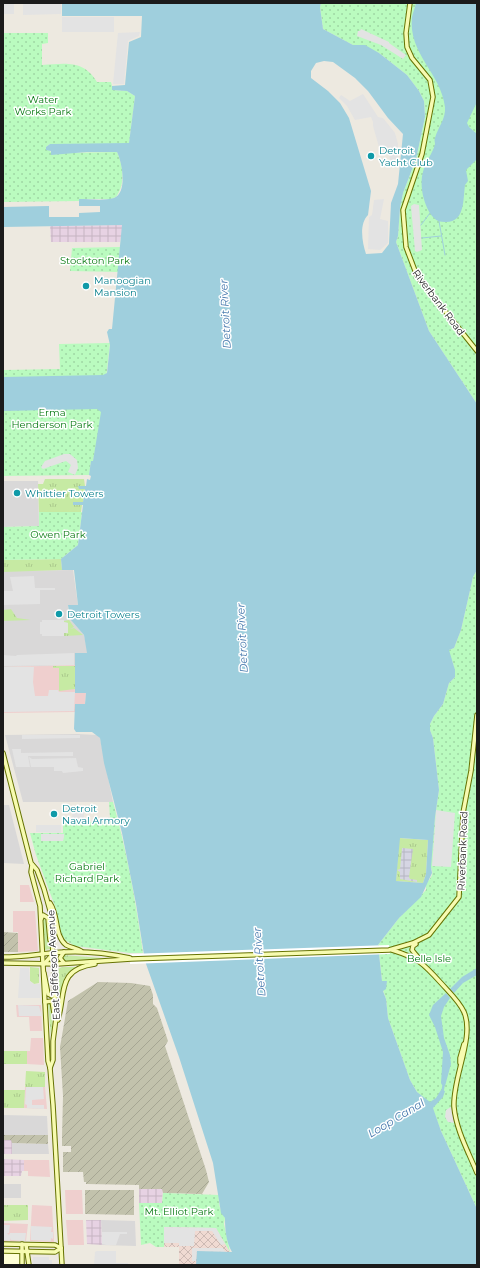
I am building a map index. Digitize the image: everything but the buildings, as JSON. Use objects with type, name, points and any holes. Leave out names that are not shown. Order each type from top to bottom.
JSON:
[{"type":"street","name":"Riverbank Road","points":[[410,3],[406,38],[410,54],[431,84],[433,101],[422,154],[403,210],[406,247],[417,276],[477,351]]},
{"type":"street","name":"Riverbank Road","points":[[390,950],[413,943],[426,937],[440,923],[460,895],[462,813],[471,771],[477,715]]},
{"type":"street","name":"East Jefferson Avenue","points":[[3,753],[32,865],[31,872],[40,906],[48,1061],[50,1068],[55,1131],[62,1265]]},
{"type":"street","name":"East Jefferson Avenue","points":[[32,865],[36,870],[48,900],[54,953],[56,1018],[53,1060],[50,1068]]},
{"type":"street","points":[[48,900],[54,909],[61,939],[68,946],[82,952]]},
{"type":"street","points":[[41,921],[43,915],[48,917],[50,940],[53,945]]},
{"type":"street","points":[[426,937],[412,949],[422,963],[452,996],[465,1016],[467,1031],[460,1058],[455,1097],[455,1115],[477,1173]]},
{"type":"street","points":[[54,1032],[59,1016],[64,985],[69,974],[83,965],[131,959],[390,950],[409,954],[422,963]]},
{"type":"street","points":[[64,952],[60,958],[64,963]]},
{"type":"street","points":[[3,957],[82,952],[131,959]]},
{"type":"street","points":[[43,964],[54,953]]},
{"type":"street","points":[[31,956],[37,960],[35,963],[31,964]]},
{"type":"street","points":[[3,963],[54,964],[115,961]]},
{"type":"street","points":[[44,972],[46,975],[48,995],[52,996],[55,989]]},
{"type":"street","points":[[45,1002],[50,1000],[52,1001],[56,1018]]},
{"type":"street","points":[[3,1244],[51,1245],[61,1248]]},
{"type":"street","points":[[14,1244],[16,1248],[14,1251]]},
{"type":"street","points":[[22,1265],[22,1251],[24,1245]]},
{"type":"street","points":[[24,1245],[28,1251],[29,1265]]},
{"type":"street","points":[[36,1245],[34,1248],[36,1251]]},
{"type":"street","points":[[51,1245],[51,1252]]},
{"type":"street","points":[[3,1251],[51,1252],[61,1248]]},
{"type":"street","points":[[22,1259],[25,1257],[29,1259]]},
{"type":"shaded area","points":[[3,3],[14,3],[14,14],[3,14]]},
{"type":"shaded area","points":[[23,3],[61,3],[61,14],[23,15]]},
{"type":"shaded area","points":[[62,17],[114,17],[114,32],[62,32]]},
{"type":"shaded area","points":[[361,29],[389,42],[406,55],[403,59],[381,45],[357,36],[358,31]]},
{"type":"shaded area","points":[[140,32],[139,36],[128,41],[124,84],[113,84],[118,33]]},
{"type":"shaded area","points":[[363,94],[378,117],[383,118],[395,133],[398,144],[398,163],[390,160],[389,151],[386,148],[379,147],[371,117],[355,120],[347,106],[339,98],[341,95],[350,101]]},
{"type":"shaded area","points":[[384,199],[380,219],[388,221],[388,243],[380,250],[368,249],[369,217],[372,215],[374,200]]},
{"type":"shaded area","points":[[414,204],[419,205],[422,250],[417,252],[415,251],[411,206]]},
{"type":"shaded area","points":[[123,225],[120,242],[51,242],[50,226]]},
{"type":"shaded area","points":[[64,454],[70,454],[77,460],[78,468],[75,475],[68,472],[71,465],[66,461],[43,469],[41,467],[45,461]]},
{"type":"shaded area","name":"Whittier Towers","points":[[3,481],[38,481],[39,526],[3,527]]},
{"type":"shaded area","points":[[73,570],[78,605],[68,606],[70,619],[84,635],[88,653],[75,653],[75,665],[3,667],[3,571]]},
{"type":"shaded area","points":[[34,576],[35,588],[55,588],[55,590],[40,590],[40,604],[3,605],[3,591],[13,591],[10,577]]},
{"type":"shaded area","points":[[42,620],[64,620],[64,622],[68,623],[68,633],[64,633],[64,636],[42,636],[42,634],[40,634],[40,622],[42,622]]},
{"type":"shaded area","points":[[74,653],[74,665],[3,666],[3,655],[16,656]]},
{"type":"shaded area","points":[[76,665],[75,692],[86,693],[85,704],[75,704],[75,712],[3,713],[3,667]]},
{"type":"shaded area","points":[[3,667],[34,667],[33,682],[35,696],[48,696],[49,690],[58,690],[59,692],[75,692],[74,711],[3,712]]},
{"type":"shaded area","points":[[5,735],[97,735],[100,738],[113,802],[23,802]]},
{"type":"shaded area","points":[[22,735],[80,735],[80,738],[22,739]]},
{"type":"shaded area","points":[[12,749],[21,749],[21,753],[73,752],[73,756],[28,756],[30,767],[16,767]]},
{"type":"shaded area","points":[[29,757],[32,759],[76,758],[78,767],[83,768],[83,771],[63,773],[62,771],[54,771],[54,767],[31,767]]},
{"type":"shaded area","points":[[3,805],[9,805],[24,864],[3,863]]},
{"type":"shaded area","points":[[73,807],[84,807],[84,820],[72,820]]},
{"type":"shaded area","points":[[436,810],[455,813],[451,867],[432,866]]},
{"type":"shaded area","points":[[36,825],[61,825],[61,833],[36,832]]},
{"type":"shaded area","points":[[41,834],[64,834],[64,837],[63,841],[41,841]]},
{"type":"shaded area","points":[[402,848],[413,849],[409,877],[410,879],[417,880],[417,882],[400,879],[400,872],[397,870],[400,869]]},
{"type":"shaded area","points":[[20,885],[29,885],[34,902],[20,902]]},
{"type":"shaded area","points":[[13,911],[35,911],[38,951],[18,952],[18,932],[13,932]]},
{"type":"shaded area","points":[[3,932],[18,933],[18,952],[3,952]]},
{"type":"shaded area","points":[[20,968],[29,968],[30,981],[34,984],[40,984],[40,998],[18,998]]},
{"type":"shaded area","points":[[98,982],[131,983],[150,986],[153,995],[153,1004],[157,1008],[168,1041],[165,1046],[209,1182],[202,1194],[163,1193],[162,1189],[139,1189],[139,1185],[86,1184],[86,1182],[84,1182],[83,1172],[63,1172],[63,1152],[71,1152],[71,1146],[62,1146],[63,1096],[60,1047],[68,1001]]},
{"type":"shaded area","points":[[16,1005],[41,1005],[42,1031],[30,1031],[29,1017],[17,1017]]},
{"type":"shaded area","points":[[18,1005],[39,1006],[42,1016],[19,1016]]},
{"type":"shaded area","points":[[31,1038],[43,1038],[44,1065],[27,1064],[27,1051],[30,1051]]},
{"type":"shaded area","points":[[25,1087],[45,1087],[47,1109],[24,1108]]},
{"type":"shaded area","points":[[26,1087],[43,1087],[44,1099],[32,1100],[32,1105],[44,1105],[44,1109],[27,1108],[27,1105],[25,1104]]},
{"type":"shaded area","points":[[451,1107],[455,1123],[448,1122],[445,1117],[446,1110]]},
{"type":"shaded area","points":[[3,1115],[47,1116],[48,1135],[3,1135]]},
{"type":"shaded area","points":[[3,1135],[48,1135],[48,1144],[12,1143],[11,1140],[3,1140]]},
{"type":"shaded area","points":[[3,1140],[12,1140],[12,1154],[3,1154]]},
{"type":"shaded area","points":[[12,1143],[48,1144],[49,1154],[12,1154]]},
{"type":"shaded area","points":[[3,1159],[24,1160],[24,1171],[22,1171],[21,1176],[3,1176]]},
{"type":"shaded area","points":[[24,1160],[49,1160],[50,1177],[28,1176],[28,1171],[24,1171]]},
{"type":"shaded area","points":[[3,1184],[21,1184],[21,1198],[3,1198]]},
{"type":"shaded area","points":[[139,1189],[163,1189],[162,1203],[139,1203]]},
{"type":"shaded area","points":[[65,1190],[82,1190],[83,1214],[66,1214]]},
{"type":"shaded area","points":[[85,1190],[134,1190],[134,1215],[85,1214]]},
{"type":"shaded area","points":[[32,1205],[52,1206],[54,1242],[30,1241]]},
{"type":"shaded area","points":[[66,1220],[83,1220],[84,1245],[68,1245]]},
{"type":"shaded area","points":[[86,1220],[101,1220],[102,1245],[87,1244]]},
{"type":"shaded area","points":[[101,1220],[135,1221],[136,1246],[102,1245]]},
{"type":"shaded area","points":[[3,1223],[28,1224],[26,1241],[3,1241]]},
{"type":"shaded area","points":[[3,1225],[10,1225],[9,1233],[7,1233],[9,1235],[10,1233],[26,1233],[25,1241],[11,1240],[11,1238],[10,1241],[3,1240]]},
{"type":"shaded area","points":[[31,1226],[52,1227],[51,1232],[53,1232],[53,1239],[51,1238],[51,1241],[31,1240]]},
{"type":"shaded area","points":[[164,1227],[216,1228],[230,1252],[197,1251],[236,1265],[179,1265],[179,1247],[164,1247]]},
{"type":"shaded area","points":[[164,1227],[216,1228],[225,1244],[221,1245],[212,1231],[195,1231],[194,1246],[179,1246],[179,1243],[164,1243]]},
{"type":"shaded area","points":[[102,1232],[127,1232],[127,1234],[120,1234],[116,1245],[106,1245],[102,1244]]},
{"type":"shaded area","points":[[192,1248],[223,1248],[225,1252],[197,1251],[196,1261],[192,1261]]},
{"type":"shaded area","points":[[116,1251],[116,1263],[128,1263],[128,1265],[94,1265],[95,1252]]},
{"type":"shaded area","points":[[3,1253],[19,1253],[19,1265],[3,1265]]},
{"type":"shaded area","points":[[33,1257],[49,1257],[49,1260],[52,1260],[52,1265],[33,1265]]},
{"type":"green space","points":[[321,3],[477,3],[477,404],[429,331],[396,242],[403,193],[416,159],[425,117],[424,101],[419,91],[407,75],[379,53],[361,45],[353,45],[323,29],[320,7]]},
{"type":"green space","name":"Water Works Park","points":[[3,33],[48,33],[48,43],[42,44],[42,65],[73,64],[80,66],[92,75],[97,82],[111,82],[113,90],[127,91],[135,96],[129,144],[50,144],[46,147],[52,153],[117,152],[121,163],[122,180],[116,197],[111,199],[80,199],[79,201],[3,202]]},
{"type":"green space","name":"Stockton Park","points":[[120,247],[118,272],[70,271],[72,248]]},
{"type":"green space","name":"Erma Henderson Park","points":[[110,343],[102,416],[89,475],[3,476],[3,370],[60,369],[59,344]]},
{"type":"green space","points":[[45,479],[84,479],[85,486],[78,486],[85,489],[83,502],[74,502],[74,505],[82,505],[81,512],[39,512],[38,484],[43,484]]},
{"type":"green space","name":"Owen Park","points":[[39,512],[82,512],[78,545],[61,559],[3,560],[3,527],[39,526]]},
{"type":"green space","points":[[61,559],[62,570],[3,572],[3,560]]},
{"type":"green space","name":"Belle Isle","points":[[477,570],[477,1209],[441,1131],[431,1104],[417,1092],[410,1080],[388,1018],[386,999],[383,990],[387,981],[382,981],[378,945],[399,918],[426,890],[426,883],[432,875],[430,867],[439,790],[430,724],[443,704],[449,683],[455,677],[453,663],[448,653],[449,650],[454,648],[461,630],[473,577]]},
{"type":"green space","points":[[11,609],[17,618],[31,620],[3,621],[3,610]]},
{"type":"green space","points":[[69,620],[74,627],[70,629],[74,628],[83,635],[64,636],[64,633],[68,633],[68,623],[64,621]]},
{"type":"green space","points":[[53,666],[75,666],[75,689],[59,691],[59,668],[53,668]]},
{"type":"green space","name":"Gabriel Richard Park","points":[[109,802],[113,802],[123,840],[143,953],[130,953],[75,946],[65,940],[61,933],[56,909],[36,855],[30,833],[63,833],[63,823],[99,822],[110,818]]},
{"type":"green space","points":[[399,838],[428,840],[426,874],[423,883],[396,881]]},
{"type":"green space","points":[[45,917],[50,949],[45,950],[43,919]]},
{"type":"green space","points":[[63,955],[115,959],[64,962],[61,959]]},
{"type":"green space","points":[[30,967],[39,968],[39,983],[34,984],[30,981]]},
{"type":"green space","points":[[62,967],[76,967],[65,977],[61,996],[59,995],[58,969]]},
{"type":"green space","points":[[51,1003],[53,1018],[51,1037],[48,1004]]},
{"type":"green space","points":[[3,1051],[27,1051],[27,1064],[3,1064]]},
{"type":"green space","points":[[26,1071],[45,1072],[45,1087],[25,1087]]},
{"type":"green space","points":[[3,1090],[25,1090],[24,1108],[3,1108]]},
{"type":"green space","name":"Mt. Elliot Park","points":[[163,1193],[219,1195],[219,1204],[225,1218],[224,1224],[230,1252],[216,1228],[165,1227],[164,1247],[156,1247],[150,1243],[141,1245],[139,1203],[162,1203]]},
{"type":"green space","points":[[3,1205],[28,1205],[28,1220],[3,1221]]},
{"type":"water","name":"Detroit River","points":[[62,3],[321,3],[320,7],[323,29],[353,45],[365,45],[379,53],[407,75],[419,91],[424,101],[425,117],[416,159],[403,193],[396,242],[429,331],[477,404],[477,570],[473,577],[461,630],[454,648],[449,650],[455,670],[455,677],[449,683],[443,704],[430,724],[439,790],[435,817],[431,867],[432,873],[421,897],[399,918],[378,945],[382,981],[387,981],[386,989],[383,991],[386,999],[388,1018],[410,1080],[417,1092],[430,1102],[436,1098],[441,1090],[445,1091],[443,1097],[433,1108],[441,1131],[477,1209],[477,1265],[196,1265],[197,1251],[232,1252],[227,1240],[225,1218],[221,1213],[213,1163],[179,1057],[145,961],[136,904],[122,833],[104,763],[100,738],[92,732],[76,732],[74,729],[75,704],[85,704],[86,693],[75,693],[75,653],[87,653],[84,635],[70,619],[68,605],[78,605],[74,570],[62,570],[61,559],[78,545],[83,505],[73,505],[73,502],[83,502],[85,489],[79,489],[78,486],[86,486],[87,479],[90,480],[91,476],[89,475],[91,461],[93,461],[101,412],[97,409],[3,411],[3,377],[103,375],[107,373],[110,345],[107,332],[109,329],[112,329],[122,225],[3,227],[3,207],[49,206],[49,217],[79,217],[79,213],[100,212],[100,206],[79,206],[79,199],[110,199],[118,195],[121,190],[123,176],[121,163],[117,152],[87,152],[51,155],[51,151],[46,150],[46,147],[50,144],[129,143],[135,96],[127,91],[112,90],[112,86],[125,85],[129,42],[141,37],[142,16],[62,16]],"holes":[[[324,61],[333,62],[355,78],[368,91],[388,118],[403,134],[398,184],[391,203],[389,244],[382,253],[366,254],[362,228],[368,215],[371,191],[349,118],[340,103],[328,91],[311,78],[311,71],[316,63]],[[400,838],[428,840],[426,874],[423,883],[396,881]]]},
{"type":"water","points":[[416,3],[477,3],[477,102],[467,123],[469,127],[477,134],[477,159],[466,170],[468,181],[465,185],[462,210],[460,215],[452,221],[440,222],[430,214],[422,190],[424,168],[434,147],[436,134],[443,119],[445,107],[438,84],[415,42],[412,30],[412,17]]},
{"type":"water","points":[[477,968],[477,975],[463,983],[454,993],[450,989],[462,977]]},
{"type":"water","points":[[446,993],[450,998],[444,1007],[441,1016],[444,1038],[450,1055],[451,1064],[445,1086],[441,1083],[443,1052],[435,1027],[429,1015],[433,1005]]},
{"type":"pier","points":[[389,945],[390,954],[130,964],[130,954]]},
{"type":"waterway","points":[[421,225],[430,213]]},
{"type":"waterway","points":[[439,221],[445,255]]},
{"type":"waterway","points":[[422,238],[441,236]]},
{"type":"waterway","name":"Loop Canal","points":[[442,1094],[444,1083]]},
{"type":"place","name":"Detroit Yacht Club","points":[[371,156]]},
{"type":"place","name":"Manoogian Mansion","points":[[86,286]]},
{"type":"place","name":"Whittier Towers","points":[[17,493]]},
{"type":"place","name":"Detroit Towers","points":[[59,614]]},
{"type":"place","name":"Detroit Naval Armory","points":[[54,814]]}]
